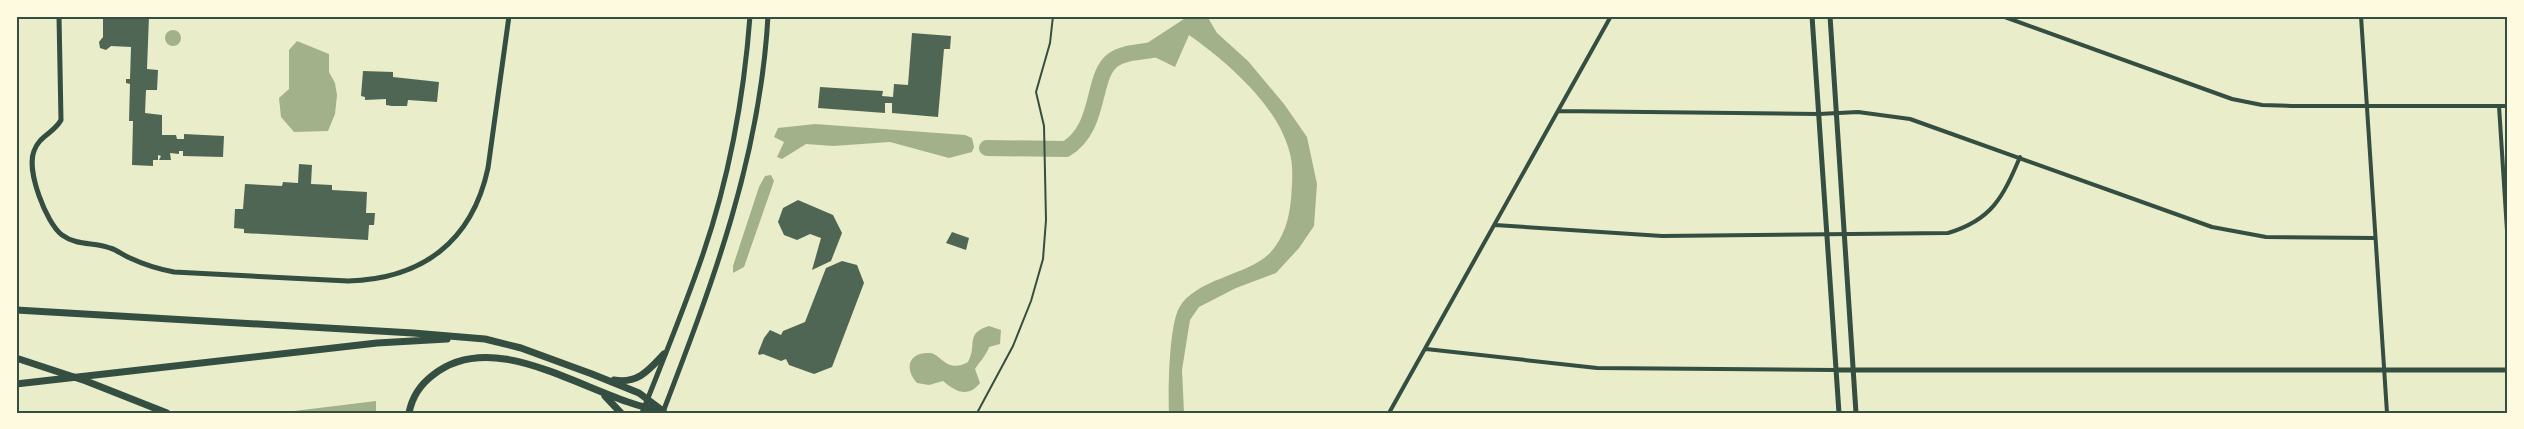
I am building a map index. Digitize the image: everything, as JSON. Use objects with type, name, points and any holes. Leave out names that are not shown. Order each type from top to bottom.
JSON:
[{"type":"highway","points":[[16,310],[413,332],[485,339],[521,348],[592,374],[647,398],[663,412]]},
{"type":"highway","points":[[16,384],[385,342],[485,339]]},
{"type":"highway","points":[[592,374],[614,380],[633,380],[645,373],[664,354]]},
{"type":"highway","points":[[16,358],[86,381],[167,413]]},
{"type":"highway","points":[[409,413],[413,399],[428,378],[444,366],[479,358],[505,360],[549,370],[643,410],[663,412]]},
{"type":"highway","points":[[576,381],[603,395],[621,413]]},
{"type":"street","points":[[59,16],[61,120],[57,127],[39,140],[33,152],[32,161],[42,204],[57,230],[70,240],[111,248],[150,267],[174,272],[348,281],[375,280],[404,273],[425,262],[449,245],[472,215],[483,191],[488,168],[509,16]]},
{"type":"street","points":[[643,410],[701,260],[716,210],[736,123],[750,16]]},
{"type":"street","points":[[663,412],[705,302],[734,214],[755,118],[764,66],[768,16]]},
{"type":"street","points":[[1389,413],[1610,16]]},
{"type":"street","points":[[1812,16],[1839,413]]},
{"type":"street","points":[[1830,16],[1856,413]]},
{"type":"street","points":[[2002,16],[2232,99],[2262,104],[2508,106]]},
{"type":"street","points":[[2361,16],[2387,413]]},
{"type":"street","points":[[2499,106],[2508,246]]},
{"type":"street","points":[[1558,111],[1818,114],[1866,112],[1910,118],[2186,219],[2221,229],[2266,237],[2375,238]]},
{"type":"street","points":[[1495,225],[1624,234],[1931,235],[1965,228],[1980,220],[2004,195],[2020,157]]},
{"type":"street","points":[[1426,349],[1597,368],[2508,370]]},
{"type":"path","points":[[977,413],[1013,346],[1044,259],[1046,220],[1044,126],[1036,92],[1052,33],[1053,16]]},
{"type":"shaded area","points":[[1185,16],[1207,16],[1217,33],[1248,61],[1284,104],[1307,137],[1317,184],[1314,226],[1299,248],[1276,273],[1236,288],[1199,307],[1190,320],[1182,370],[1184,413],[1169,413],[1171,344],[1179,308],[1186,298],[1196,290],[1247,268],[1269,254],[1282,235],[1287,221],[1292,181],[1292,162],[1289,150],[1283,133],[1273,116],[1248,85],[1219,58],[1189,35],[1175,67],[1138,49],[1184,19]]},
{"type":"shaded area","points":[[170,30],[176,30],[181,35],[179,44],[170,46],[165,41],[165,35]]},
{"type":"shaded area","points":[[297,41],[329,54],[329,72],[335,83],[337,95],[335,114],[328,131],[294,132],[281,117],[279,98],[289,89],[289,50]]},
{"type":"shaded area","points":[[815,124],[965,135],[972,138],[974,147],[972,152],[949,158],[890,142],[833,146],[806,144],[782,159],[777,157],[784,142],[774,137],[778,128]]},
{"type":"shaded area","points":[[771,175],[774,181],[744,267],[733,273],[733,266],[759,187],[765,176]]},
{"type":"shaded area","points":[[989,326],[1001,330],[1000,344],[989,347],[975,369],[980,383],[971,391],[962,392],[943,381],[929,385],[917,383],[913,378],[910,372],[910,362],[917,355],[923,353],[934,354],[950,365],[955,366],[968,362],[971,356],[974,336],[981,329]]},
{"type":"shaded area","points":[[376,401],[376,413],[294,413],[294,411]]},
{"type":"building","points":[[103,16],[149,16],[147,69],[158,70],[157,90],[146,90],[145,113],[162,115],[162,135],[176,135],[177,139],[184,139],[184,134],[224,136],[223,157],[183,156],[183,151],[179,151],[179,154],[170,153],[171,160],[159,160],[161,156],[158,155],[158,160],[153,160],[153,166],[132,165],[133,121],[129,121],[130,84],[126,83],[126,79],[130,79],[131,47],[111,46],[106,50],[100,48],[99,42],[103,37]]},
{"type":"building","points":[[912,33],[951,36],[950,49],[944,49],[938,117],[892,113],[892,103],[885,103],[885,113],[818,108],[820,87],[883,91],[882,96],[893,97],[894,84],[908,85]]},
{"type":"building","points":[[363,71],[393,72],[393,77],[439,82],[437,102],[408,100],[407,106],[392,106],[386,105],[386,99],[365,100],[365,97],[361,96]]},
{"type":"building","points":[[299,164],[312,165],[311,184],[332,185],[332,190],[367,192],[366,213],[375,213],[374,225],[369,225],[368,240],[244,233],[244,229],[234,228],[235,209],[243,209],[245,184],[282,186],[283,182],[298,183]]},
{"type":"building","points":[[798,200],[833,215],[842,233],[831,261],[812,270],[821,238],[810,234],[797,240],[784,235],[778,222],[783,208]]},
{"type":"building","points":[[952,232],[969,238],[966,250],[946,243]]},
{"type":"building","points":[[842,261],[857,265],[864,283],[832,367],[814,374],[789,365],[786,359],[781,361],[763,354],[759,355],[758,353],[764,338],[770,330],[781,335],[783,331],[805,322],[826,268]]},
{"type":"waterway","points":[[987,148],[1066,149],[1077,140],[1085,128],[1091,115],[1101,78],[1113,60],[1131,53],[1165,47]]}]
